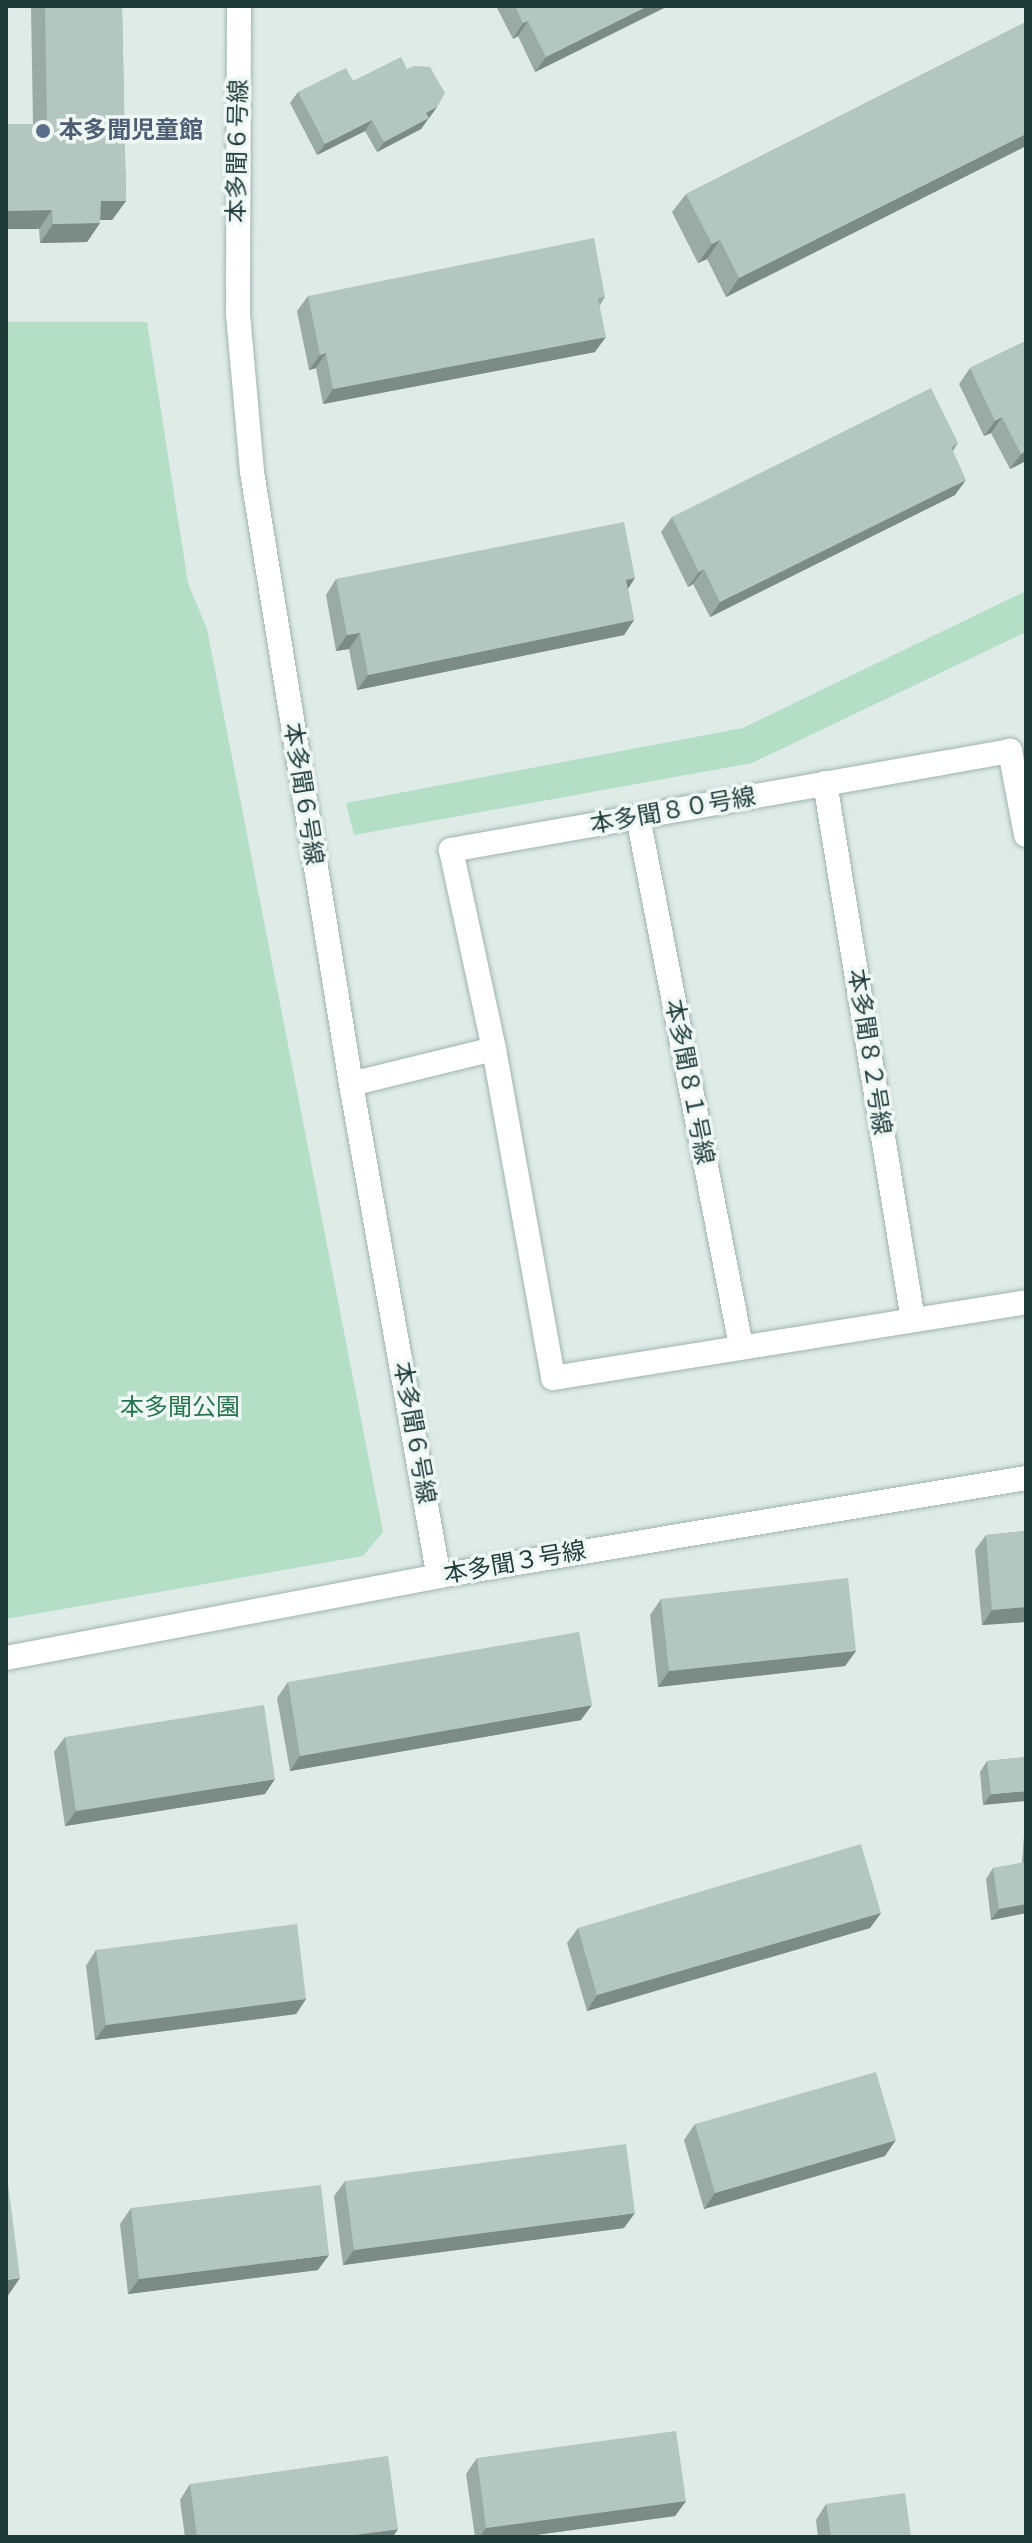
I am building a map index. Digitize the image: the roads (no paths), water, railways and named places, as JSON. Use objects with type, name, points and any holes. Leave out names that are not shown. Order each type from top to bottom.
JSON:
[{"type":"street","name":"本多聞６号線","points":[[239,6],[238,314],[252,472],[351,1084],[439,1576]]},
{"type":"street","name":"本多聞８０号線","points":[[1026,835],[1010,751],[451,850],[494,1049],[553,1378],[1026,1302]]},
{"type":"street","name":"本多聞８２号線","points":[[825,783],[913,1320]]},
{"type":"street","name":"本多聞８１号線","points":[[638,817],[741,1346]]},
{"type":"street","points":[[351,1084],[494,1049]]},
{"type":"street","name":"本多聞３号線","points":[[6,1658],[439,1576],[1026,1478]]},
{"type":"place","name":"本多聞児童館","points":[[43,131]]},
{"type":"park label","name":"本多聞公園","points":[[180,1408]]}]
